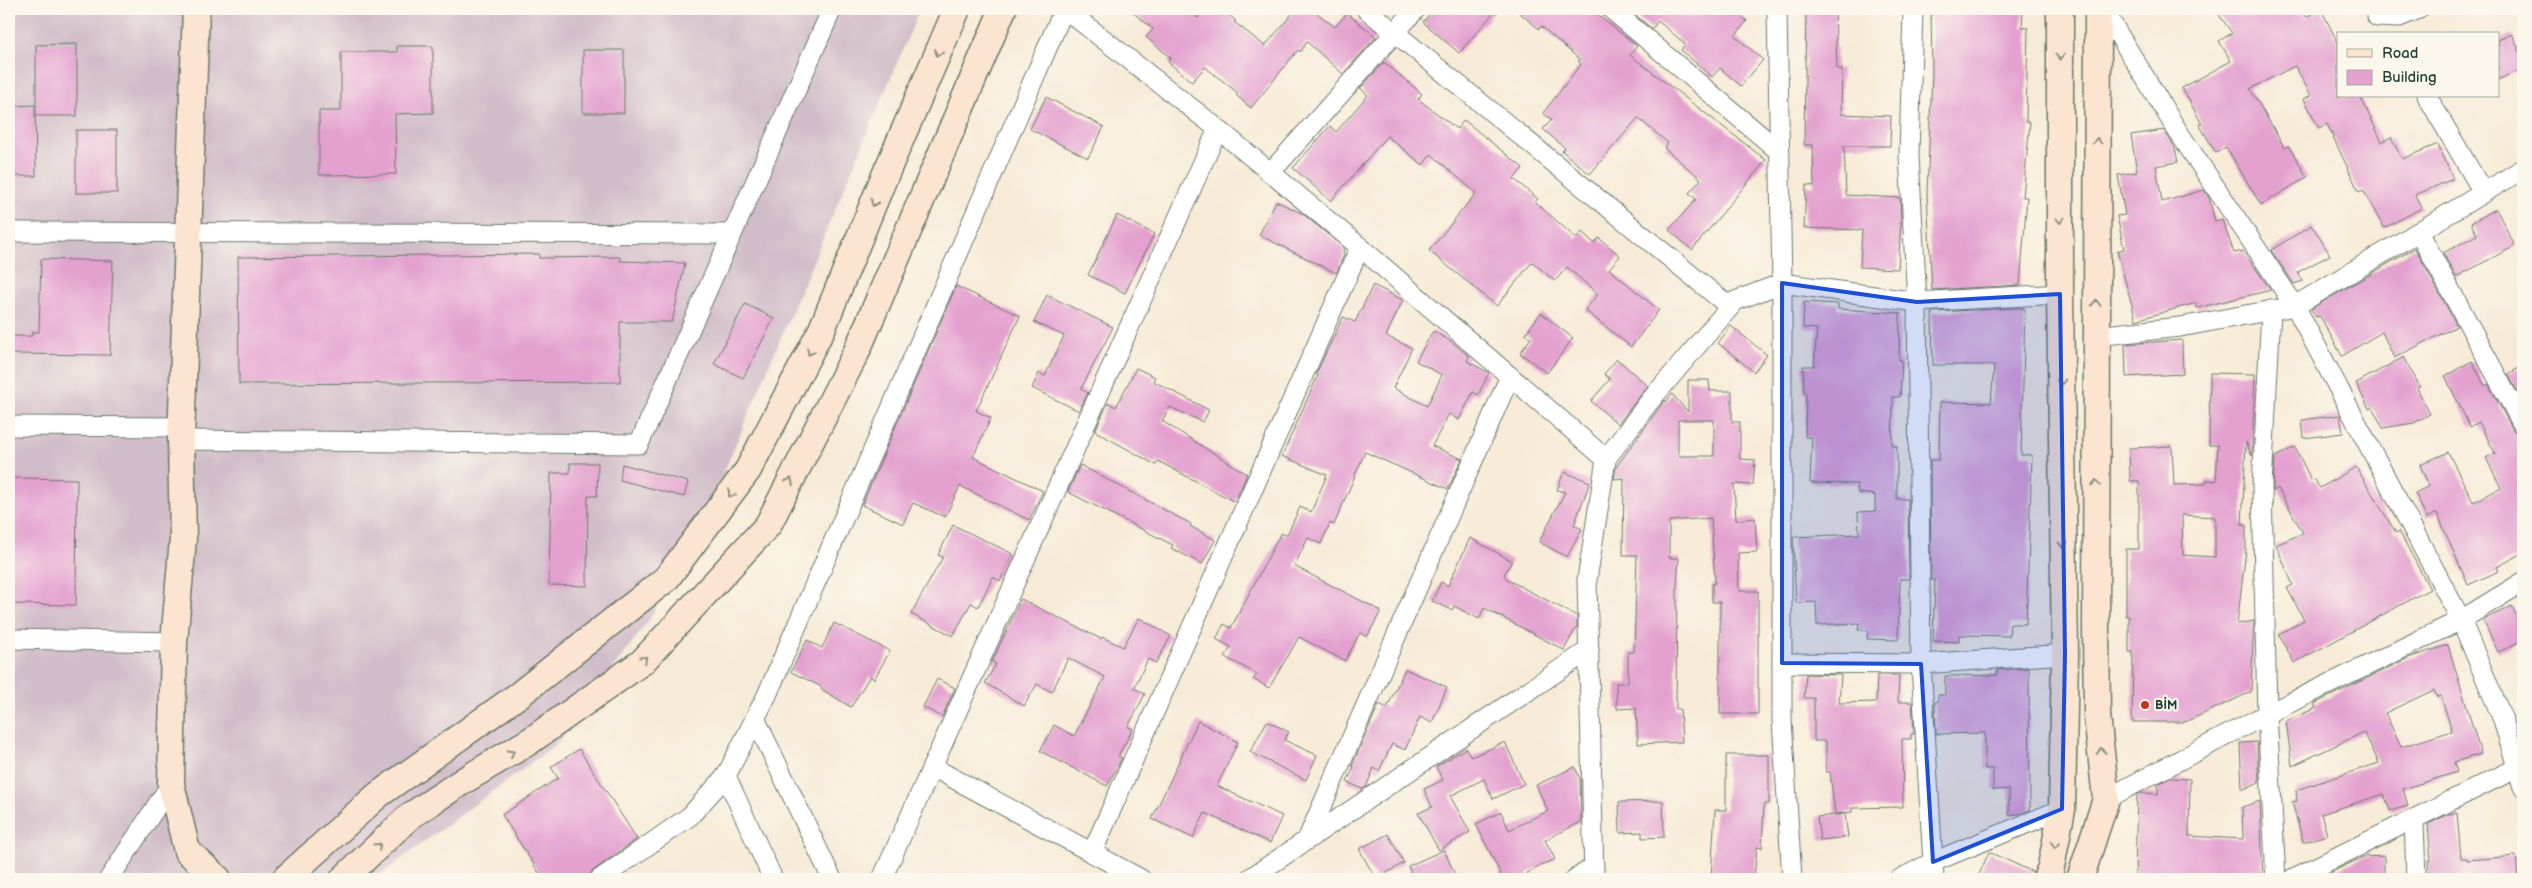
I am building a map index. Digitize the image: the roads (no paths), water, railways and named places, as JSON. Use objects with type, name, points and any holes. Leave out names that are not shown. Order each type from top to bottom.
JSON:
[{"type":"main road","points":[[196,9],[181,434],[183,539],[174,642],[171,784],[187,851],[218,879]]},
{"type":"main road","points":[[285,879],[378,795],[520,694],[666,579],[748,470],[822,329],[883,180],[957,9]]},
{"type":"main road","points":[[343,879],[410,816],[463,781],[530,741],[642,662],[768,525],[856,353],[1003,9]]},
{"type":"main road","points":[[2046,879],[2051,867],[2062,809],[2065,654],[2060,294],[2060,9]]},
{"type":"main road","points":[[2084,873],[2106,799],[2098,716],[2096,336],[2098,9]]},
{"type":"street","points":[[9,426],[181,434],[639,444],[832,9]]},
{"type":"street","points":[[600,879],[690,816],[726,776],[767,695],[1065,9],[1218,129],[1360,247],[1606,459]]},
{"type":"street","points":[[1366,9],[1730,307]]},
{"type":"street","points":[[1270,173],[1416,9]]},
{"type":"street","points":[[1611,9],[1780,152]]},
{"type":"street","points":[[1777,9],[1782,283],[1782,720],[1792,879]]},
{"type":"street","points":[[1913,9],[1908,156],[1917,302],[1921,664],[1934,871]]},
{"type":"street","points":[[2103,9],[2177,130],[2295,306],[2461,620],[2503,720],[2520,767],[2523,787]]},
{"type":"street","points":[[2374,13],[2397,18],[2419,9]]},
{"type":"street","points":[[2374,13],[2389,32]]},
{"type":"street","points":[[2428,98],[2483,192]]},
{"type":"street","points":[[882,879],[1218,129]]},
{"type":"street","points":[[2096,336],[2180,327],[2295,306],[2523,169]]},
{"type":"street","points":[[9,232],[732,234]]},
{"type":"street","points":[[2419,232],[2523,425]]},
{"type":"street","points":[[1092,853],[1255,480],[1360,247]]},
{"type":"street","points":[[1575,879],[1594,873],[1588,580],[1606,459],[1649,402],[1735,301],[1782,283],[1917,302],[2060,294]]},
{"type":"street","points":[[2271,310],[2262,486],[2267,714],[2276,879]]},
{"type":"street","points":[[1307,840],[1510,376]]},
{"type":"street","points":[[2106,799],[2267,714],[2461,620],[2523,582]]},
{"type":"street","points":[[9,639],[174,642]]},
{"type":"street","points":[[1249,879],[1589,650]]},
{"type":"street","points":[[1782,663],[1921,664],[2065,654]]},
{"type":"street","points":[[755,718],[832,879]]},
{"type":"street","points":[[932,767],[1141,879]]},
{"type":"street","points":[[2292,879],[2414,821],[2520,767]]},
{"type":"street","points":[[726,776],[773,879]]},
{"type":"street","points":[[109,879],[171,784]]},
{"type":"street","points":[[1900,879],[1934,871],[2062,809]]},
{"type":"street","points":[[2414,821],[2416,879]]},
{"type":"place","name":"BİM","points":[[2145,705]]}]
